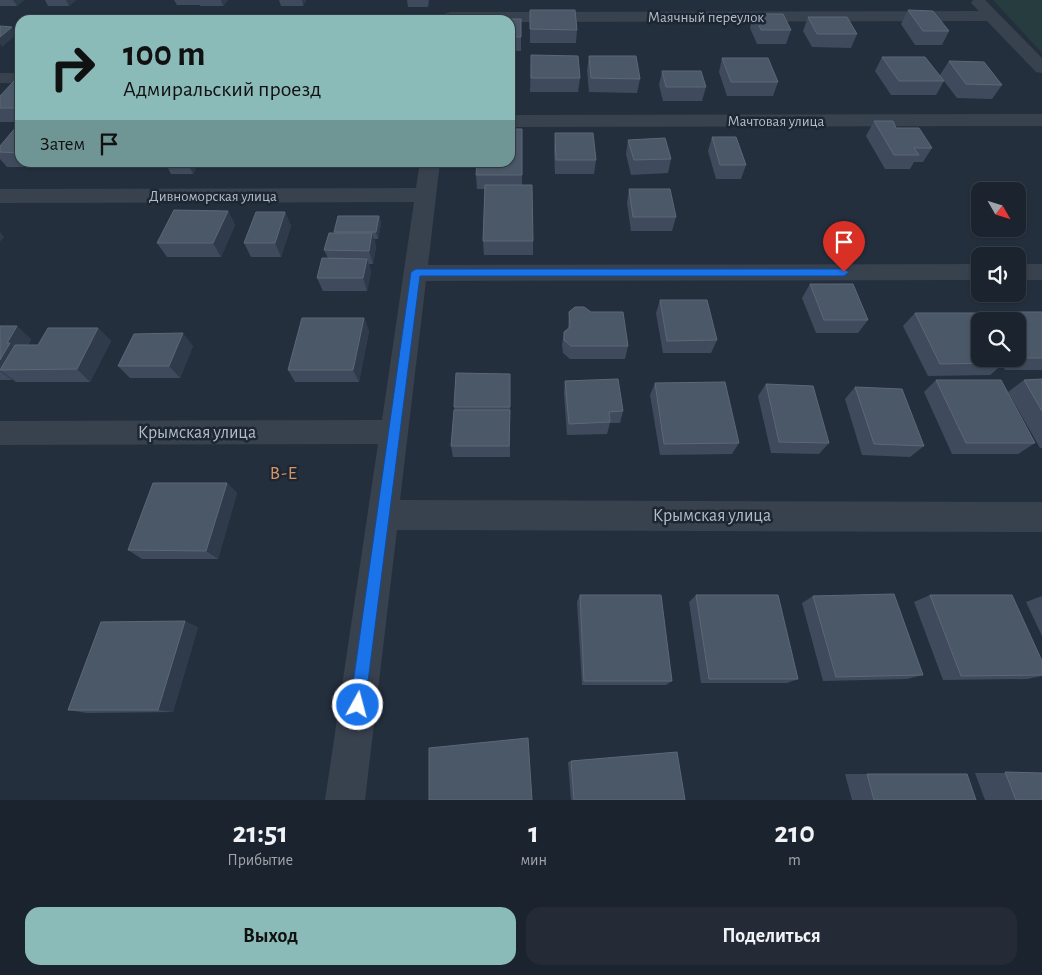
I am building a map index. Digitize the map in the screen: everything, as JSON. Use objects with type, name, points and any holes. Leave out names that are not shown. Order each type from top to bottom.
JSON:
[{"type":"street","points":[[450,15],[452,0]]},
{"type":"street","points":[[976,0],[1042,68]]},
{"type":"street","name":"Маячный переулок","points":[[515,19],[992,16]]},
{"type":"street","points":[[0,78],[15,78]]},
{"type":"street","name":"Мачтовая улица","points":[[515,121],[1042,120]]},
{"type":"street","points":[[345,800],[429,167]]},
{"type":"street","name":"Дивноморская улица","points":[[0,196],[426,195]]},
{"type":"street","points":[[416,272],[971,272]]},
{"type":"street","points":[[1026,272],[1042,272]]},
{"type":"street","name":"Крымская улица","points":[[0,433],[394,432]]},
{"type":"street","name":"Крымская улица","points":[[383,515],[1042,517]]},
{"type":"green space","points":[[993,0],[1042,0],[1042,53]]},
{"type":"building","points":[[530,10],[575,10],[577,30],[530,29]]},
{"type":"building","points":[[908,10],[933,11],[949,31],[923,31]]},
{"type":"building","points":[[754,14],[783,14],[791,30],[761,30]]},
{"type":"building","points":[[808,17],[847,17],[857,34],[817,34]]},
{"type":"building","points":[[515,19],[521,19],[521,37],[515,37]]},
{"type":"building","points":[[0,26],[12,27],[0,37]]},
{"type":"building","points":[[531,55],[578,56],[580,78],[531,78]]},
{"type":"building","points":[[589,56],[636,56],[640,79],[591,78]]},
{"type":"building","points":[[882,57],[925,57],[944,81],[899,81]]},
{"type":"building","points":[[722,58],[768,58],[778,82],[731,82]]},
{"type":"building","points":[[949,61],[984,62],[1002,85],[966,84]]},
{"type":"building","points":[[662,71],[701,71],[706,87],[666,87]]},
{"type":"building","points":[[15,81],[15,108],[0,108],[0,96]]},
{"type":"building","points":[[874,121],[893,121],[896,128],[919,128],[932,148],[914,148],[919,155],[894,155]]},
{"type":"building","points":[[15,128],[15,153],[0,152],[0,146]]},
{"type":"building","points":[[515,129],[522,129],[522,175],[476,175],[477,167],[515,167]]},
{"type":"building","points":[[555,133],[593,133],[596,160],[556,160]]},
{"type":"building","points":[[712,137],[736,137],[746,165],[720,165]]},
{"type":"building","points":[[665,138],[671,159],[634,160],[628,140]]},
{"type":"building","points":[[485,185],[532,185],[533,241],[483,241]]},
{"type":"building","points":[[629,189],[670,189],[676,217],[633,217]]},
{"type":"building","points":[[174,210],[228,211],[213,243],[157,243]]},
{"type":"building","points":[[256,212],[285,212],[275,243],[244,243]]},
{"type":"building","points":[[338,216],[379,216],[376,232],[334,232]]},
{"type":"building","points":[[329,233],[372,233],[369,251],[324,250]]},
{"type":"building","points":[[322,258],[367,259],[363,278],[317,278]]},
{"type":"building","points":[[810,284],[853,284],[868,320],[824,320]]},
{"type":"building","points":[[660,300],[707,300],[717,340],[667,341]]},
{"type":"building","points":[[575,307],[584,307],[591,312],[623,312],[628,346],[571,346],[564,340],[564,332],[570,327],[569,312]]},
{"type":"building","points":[[1026,312],[1042,312],[1042,358],[1026,358]]},
{"type":"building","points":[[915,313],[971,313],[971,364],[940,364]]},
{"type":"building","points":[[302,318],[364,318],[353,370],[288,370]]},
{"type":"building","points":[[0,326],[17,326],[0,360]]},
{"type":"building","points":[[48,328],[98,328],[77,369],[0,370],[15,345],[38,345]]},
{"type":"building","points":[[183,333],[169,366],[118,366],[134,334]]},
{"type":"building","points":[[456,373],[510,374],[510,407],[454,407]]},
{"type":"building","points":[[618,379],[623,411],[609,412],[610,422],[569,424],[565,381]]},
{"type":"building","points":[[1042,379],[1042,411],[1024,380]]},
{"type":"building","points":[[936,380],[1001,380],[1035,443],[966,443]]},
{"type":"building","points":[[725,382],[739,443],[664,444],[655,383]]},
{"type":"building","points":[[766,384],[813,386],[829,443],[779,442]]},
{"type":"building","points":[[855,387],[902,389],[924,446],[874,444]]},
{"type":"building","points":[[454,410],[510,410],[509,446],[451,446]]},
{"type":"building","points":[[153,483],[227,483],[206,551],[128,550]]},
{"type":"building","points":[[894,594],[923,675],[836,677],[813,596]]},
{"type":"building","points":[[580,595],[661,595],[672,681],[584,681]]},
{"type":"building","points":[[696,595],[778,595],[798,679],[709,679]]},
{"type":"building","points":[[930,595],[1012,595],[1042,661],[1042,675],[961,676]]},
{"type":"building","points":[[185,621],[158,710],[68,710],[101,622]]},
{"type":"building","points":[[528,738],[532,800],[429,800],[429,748]]},
{"type":"building","points":[[677,752],[685,800],[574,800],[571,761]]},
{"type":"building","points":[[1005,772],[1042,773],[1042,800],[1016,800]]},
{"type":"building","points":[[867,774],[967,774],[976,800],[874,800]]},
{"type":"district","name":"В-Е","points":[[284,473]]},
{"type":"route","points":[[358,705],[416,272],[844,272]]}]
